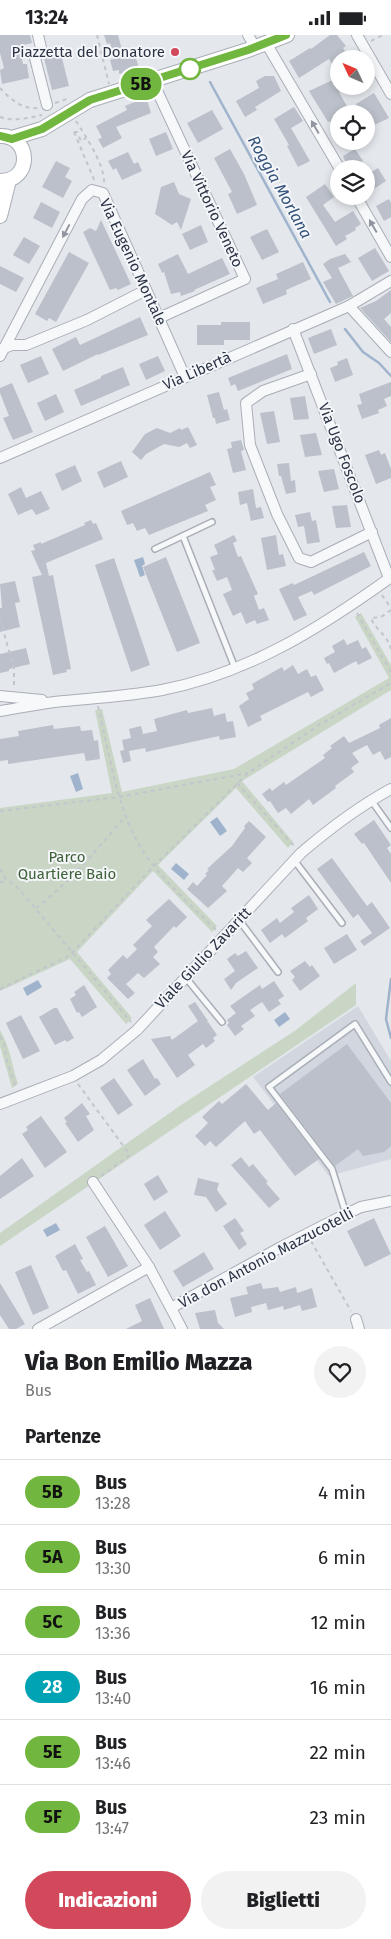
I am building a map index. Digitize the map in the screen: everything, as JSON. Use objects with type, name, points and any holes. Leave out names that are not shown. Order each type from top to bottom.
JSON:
[{"type":"street","points":[[38,35],[42,52],[34,54],[47,109]]},
{"type":"street","points":[[4,136],[42,129],[90,100],[286,35]]},
{"type":"street","points":[[360,39],[391,94]]},
{"type":"street","points":[[266,43],[335,160]]},
{"type":"street","name":"Via Vittorio Veneto","points":[[152,80],[245,279],[159,319]]},
{"type":"street","points":[[23,150],[42,129]]},
{"type":"street","points":[[0,216],[4,181],[14,177],[22,168],[24,156],[23,150],[4,136]]},
{"type":"street","name":"Via Eugenio Montale","points":[[2,352],[82,199],[92,191],[103,193],[185,377]]},
{"type":"street","points":[[361,205],[391,257]]},
{"type":"street","name":"Via Libertà","points":[[0,458],[349,306],[391,281]]},
{"type":"street","points":[[2,352],[12,345],[26,345],[78,323],[146,290]]},
{"type":"street","points":[[349,306],[391,352]]},
{"type":"street","name":"Via Ugo Foscolo","points":[[293,329],[390,578]]},
{"type":"street","points":[[312,374],[264,391],[246,403],[250,445],[277,514],[299,558],[311,562],[372,532]]},
{"type":"street","points":[[0,711],[163,689],[235,669],[299,639],[390,578]]},
{"type":"street","points":[[0,696],[63,701]]},
{"type":"street","name":"Viale Giulio Zavaritt","points":[[0,1104],[73,1076],[101,1059],[137,1030],[297,857],[329,829],[371,800],[391,789]]},
{"type":"street","points":[[93,1182],[149,1267],[182,1329]]},
{"type":"street","name":"Via don Antonio Mazzucotelli","points":[[171,1308],[281,1247],[308,1235],[346,1214],[361,1207],[391,1201]]},
{"type":"street","points":[[38,1329],[149,1267]]},
{"type":"lane","points":[[155,549],[212,522]]},
{"type":"lane","points":[[183,536],[235,669]]},
{"type":"lane","points":[[371,800],[391,828]]},
{"type":"lane","points":[[297,857],[342,923]]},
{"type":"lane","points":[[238,920],[278,972]]},
{"type":"lane","points":[[185,977],[222,1022]]},
{"type":"lane","points":[[346,1214],[332,1169],[269,1087],[355,1024],[391,1082]]},
{"type":"path","points":[[97,35],[110,86]]},
{"type":"path","points":[[360,39],[383,35]]},
{"type":"path","points":[[0,117],[8,120],[21,119],[47,109]]},
{"type":"path","points":[[70,112],[86,138],[104,175],[104,184]]},
{"type":"path","points":[[74,132],[77,132],[81,141],[86,138]]},
{"type":"path","points":[[377,587],[391,609],[381,617],[373,616],[371,618],[384,635],[391,649]]},
{"type":"path","points":[[352,604],[391,672]]},
{"type":"path","points":[[0,619],[14,669],[15,698]]},
{"type":"path","points":[[0,989],[69,956],[154,866],[248,773],[319,725],[391,683]]},
{"type":"path","points":[[97,699],[130,831],[154,866],[223,938]]},
{"type":"path","points":[[0,811],[120,797],[248,773]]},
{"type":"path","points":[[237,783],[297,857]]},
{"type":"path","points":[[35,908],[52,895],[88,861],[126,815]]},
{"type":"path","points":[[0,869],[6,879],[18,888],[137,1030]]},
{"type":"path","points":[[0,883],[6,879]]},
{"type":"path","points":[[0,1036],[4,1043],[7,1061],[20,1096]]},
{"type":"path","points":[[73,1076],[130,1155],[93,1182]]},
{"type":"path","points":[[308,1235],[357,1324]]},
{"type":"shaded area","points":[[358,1006],[391,1061],[391,1159],[329,1176],[253,1077]]},
{"type":"green space","name":"Parco Quartiere Baio","points":[[361,613],[391,665],[391,690],[242,781],[293,842],[288,848],[236,788],[158,865],[217,926],[212,932],[153,871],[77,952],[132,1018],[126,1024],[70,959],[0,991],[0,808],[112,793],[95,710],[102,709],[122,792],[234,769],[389,678],[355,617]]},
{"type":"green space","points":[[356,983],[356,1005],[0,1246],[0,1233],[181,1105],[296,1030]]},
{"type":"green space","points":[[0,1030],[9,1049],[18,1084],[12,1088],[0,1046]]},
{"type":"water","points":[[143,557],[145,564],[142,566],[145,575],[140,577],[134,560]]},
{"type":"water","points":[[78,773],[83,789],[76,792],[70,776]]},
{"type":"water","points":[[217,817],[227,831],[220,836],[210,822]]},
{"type":"water","points":[[176,863],[189,874],[184,880],[171,869]]},
{"type":"water","points":[[38,980],[42,987],[27,996],[23,988]]},
{"type":"water","points":[[285,1012],[290,1019],[279,1027],[274,1020]]},
{"type":"water","points":[[56,1223],[60,1230],[47,1237],[43,1230]]},
{"type":"building","points":[[0,35],[30,35],[32,43],[19,46],[23,64],[27,64],[29,78],[2,84],[0,70],[4,68],[0,53]]},
{"type":"building","points":[[104,35],[118,35],[124,57],[135,54],[139,69],[119,74],[119,70],[113,71],[110,60],[114,59],[110,43],[107,44]]},
{"type":"building","points":[[330,35],[337,35],[346,46],[343,48],[344,50],[330,50],[330,61],[329,59],[299,78],[289,61],[311,49]]},
{"type":"building","points":[[60,50],[69,86],[52,90],[44,58],[49,53]]},
{"type":"building","points":[[265,76],[274,76],[281,91],[255,107],[257,110],[245,117],[236,101],[259,88],[256,81]]},
{"type":"building","points":[[330,81],[330,95],[341,95],[346,105],[330,105],[330,121],[328,122],[309,91]]},
{"type":"building","points":[[371,95],[375,95],[389,118],[375,125],[375,105],[356,104]]},
{"type":"building","points":[[146,97],[151,113],[116,127],[122,138],[103,148],[98,139],[102,138],[96,126],[127,110],[125,106]]},
{"type":"building","points":[[294,107],[303,121],[291,128],[310,161],[298,167],[287,146],[289,145],[274,119]]},
{"type":"building","points":[[212,110],[223,129],[198,143],[187,123]]},
{"type":"building","points":[[166,132],[173,149],[156,156],[149,139]]},
{"type":"building","points":[[230,149],[244,174],[257,205],[237,214],[228,194],[232,192],[214,158]]},
{"type":"building","points":[[356,150],[362,160],[345,160],[343,156]]},
{"type":"building","points":[[128,152],[134,164],[138,162],[142,171],[122,180],[116,168],[113,170],[108,161]]},
{"type":"building","points":[[56,161],[70,168],[65,177],[72,181],[63,198],[42,187]]},
{"type":"building","points":[[378,168],[386,181],[375,188],[375,170]]},
{"type":"building","points":[[174,182],[179,194],[191,199],[181,230],[177,222],[172,225],[155,214],[161,187]]},
{"type":"building","points":[[325,184],[330,191],[330,200],[323,205],[335,222],[353,211],[361,224],[355,228],[356,230],[345,236],[347,239],[336,246],[306,197]]},
{"type":"building","points":[[389,199],[391,203],[391,217],[384,221],[376,206]]},
{"type":"building","points":[[41,202],[60,212],[52,228],[33,218]]},
{"type":"building","points":[[101,220],[131,284],[118,290],[116,288],[110,290],[83,232],[90,228],[96,231]]},
{"type":"building","points":[[201,225],[208,242],[190,250],[182,234]]},
{"type":"building","points":[[267,229],[279,252],[262,260],[250,237]]},
{"type":"building","points":[[24,237],[40,246],[29,264],[13,255]]},
{"type":"building","points":[[375,248],[389,271],[372,281],[358,258]]},
{"type":"building","points":[[69,252],[89,263],[56,322],[49,318],[47,321],[35,314]]},
{"type":"building","points":[[178,254],[188,274],[222,258],[230,274],[181,296],[180,292],[171,294],[164,272],[162,273],[158,264]]},
{"type":"building","points":[[345,254],[351,262],[338,268],[353,296],[336,304],[323,282],[332,278],[323,264],[330,259]]},
{"type":"building","points":[[303,262],[311,279],[286,290],[287,294],[263,304],[256,288],[278,279],[276,274]]},
{"type":"building","points":[[0,266],[24,278],[16,292],[0,284]]},
{"type":"building","points":[[391,290],[391,313],[384,319],[391,327],[391,342],[360,308],[376,301]]},
{"type":"building","points":[[140,317],[148,335],[98,354],[63,371],[52,349],[76,337],[80,345]]},
{"type":"building","points":[[221,322],[250,322],[250,340],[224,340],[224,345],[197,345],[197,325],[221,325]]},
{"type":"building","points":[[331,329],[337,345],[314,354],[308,338]]},
{"type":"building","points":[[287,354],[292,369],[238,391],[235,384],[231,386],[228,378]]},
{"type":"building","points":[[41,356],[49,374],[28,383],[20,365]]},
{"type":"building","points":[[158,356],[165,371],[146,380],[139,364]]},
{"type":"building","points":[[347,358],[353,375],[335,382],[330,368],[338,365],[337,362]]},
{"type":"building","points":[[123,367],[130,385],[81,406],[74,390]]},
{"type":"building","points":[[391,382],[391,396],[384,399],[387,406],[378,410],[379,413],[362,419],[357,405],[362,404],[359,394]]},
{"type":"building","points":[[12,383],[33,432],[13,440],[3,418],[9,416],[0,393],[0,388]]},
{"type":"building","points":[[219,392],[224,410],[227,409],[230,420],[216,424],[207,395]]},
{"type":"building","points":[[56,394],[64,412],[45,421],[37,403]]},
{"type":"building","points":[[305,396],[309,419],[294,420],[290,398]]},
{"type":"building","points":[[274,411],[280,442],[267,444],[260,413]]},
{"type":"building","points":[[188,427],[197,445],[190,448],[187,443],[179,447],[164,444],[146,454],[141,460],[132,452],[145,434],[157,428],[170,433],[180,428],[181,430]]},
{"type":"building","points":[[316,433],[322,455],[305,457],[300,435]]},
{"type":"building","points":[[241,440],[244,450],[241,451],[246,470],[233,473],[227,449],[232,448],[231,442]]},
{"type":"building","points":[[379,450],[381,455],[385,453],[391,469],[391,478],[376,484],[365,455]]},
{"type":"building","points":[[121,461],[128,477],[104,488],[97,472]]},
{"type":"building","points":[[289,463],[291,481],[295,480],[296,492],[286,494],[281,476],[279,476],[277,464]]},
{"type":"building","points":[[75,465],[82,481],[62,491],[55,474]]},
{"type":"building","points":[[334,469],[339,489],[324,492],[318,471]]},
{"type":"building","points":[[210,472],[216,485],[210,487],[216,500],[205,505],[208,511],[149,535],[145,528],[137,531],[133,523],[127,525],[121,511]]},
{"type":"building","points":[[21,487],[26,498],[41,491],[50,509],[36,515],[32,509],[18,515],[8,494]]},
{"type":"building","points":[[253,489],[256,508],[261,507],[264,518],[251,521],[247,503],[240,505],[238,492]]},
{"type":"building","points":[[347,505],[351,527],[336,528],[332,506]]},
{"type":"building","points":[[310,512],[312,521],[316,520],[320,542],[307,544],[304,526],[298,527],[295,515]]},
{"type":"building","points":[[91,520],[93,524],[96,523],[103,539],[46,563],[49,576],[53,575],[71,669],[66,670],[67,672],[53,675],[32,577],[42,575],[31,551],[35,550],[33,545],[41,542],[41,544],[85,525],[84,523]]},
{"type":"building","points":[[234,535],[237,541],[233,543],[238,557],[241,556],[258,594],[254,596],[259,610],[264,608],[269,620],[257,624],[255,620],[246,624],[241,612],[233,616],[223,594],[232,590],[227,577],[217,581],[212,570],[215,570],[210,557],[218,554],[214,545]]},
{"type":"building","points":[[276,535],[279,555],[283,554],[286,566],[267,570],[261,538]]},
{"type":"building","points":[[364,552],[371,566],[314,595],[312,591],[298,597],[307,615],[294,621],[279,589],[293,583],[294,585]]},
{"type":"building","points":[[166,557],[200,643],[177,652],[143,567]]},
{"type":"building","points":[[114,558],[150,665],[131,672],[95,565]]},
{"type":"building","points":[[15,581],[20,602],[15,603],[20,627],[0,632],[0,608],[2,608],[0,584]]},
{"type":"building","points":[[344,639],[347,645],[358,640],[362,649],[366,647],[372,658],[358,665],[356,661],[334,673],[324,658],[335,652],[332,646]]},
{"type":"building","points":[[26,648],[30,664],[0,673],[0,654]]},
{"type":"building","points":[[293,665],[298,674],[307,669],[311,677],[316,675],[324,690],[311,697],[308,692],[260,716],[262,720],[248,727],[239,706],[249,699],[246,693],[254,689],[252,684],[282,667],[284,671]]},
{"type":"building","points":[[212,708],[214,716],[225,713],[227,722],[233,721],[236,737],[220,740],[219,736],[146,752],[145,748],[129,751],[131,761],[123,763],[120,751],[124,750],[122,740],[131,738],[129,729],[141,726],[143,734],[157,731],[154,719],[187,710],[188,713]]},
{"type":"building","points":[[391,718],[391,757],[385,760],[380,751],[373,755],[367,745],[352,753],[359,762],[351,768],[354,772],[313,805],[309,799],[291,814],[286,808],[278,813],[270,801],[268,802],[262,794],[270,788],[272,791],[284,782],[286,785],[325,758],[323,755],[332,748],[330,746],[344,736],[349,743],[380,728],[379,725]]},
{"type":"building","points":[[53,725],[54,729],[80,726],[81,731],[92,730],[94,741],[98,740],[100,759],[86,761],[84,753],[8,764],[8,760],[0,761],[0,739],[19,736],[18,731]]},
{"type":"building","points":[[374,820],[391,845],[387,848],[391,854],[391,883],[364,843],[362,844],[354,834]]},
{"type":"building","points":[[249,821],[266,837],[247,858],[252,863],[243,872],[238,868],[222,886],[227,891],[208,908],[187,889],[193,882],[197,886],[207,875],[205,874],[209,870],[207,869],[232,846]]},
{"type":"building","points":[[332,858],[367,906],[372,902],[390,928],[364,946],[360,941],[372,933],[358,914],[353,918],[317,869]]},
{"type":"building","points":[[309,895],[318,909],[306,918],[308,921],[285,938],[282,934],[270,943],[261,930],[277,918],[280,923],[294,912],[291,908]]},
{"type":"building","points":[[169,899],[187,917],[176,928],[174,926],[154,947],[158,952],[153,957],[160,964],[144,978],[138,973],[126,984],[135,993],[128,999],[107,978],[111,974],[108,970],[123,955],[127,959],[137,949],[133,945],[152,926],[146,920]]},
{"type":"building","points":[[347,934],[357,950],[334,964],[324,948]]},
{"type":"building","points":[[246,951],[258,968],[236,983],[231,990],[224,979],[235,971],[227,959],[235,953],[238,956]]},
{"type":"building","points":[[305,961],[310,967],[312,965],[320,976],[300,991],[292,980],[295,977],[290,971]]},
{"type":"building","points":[[274,981],[284,996],[278,1000],[281,1004],[269,1012],[262,1002],[250,1010],[255,1016],[241,1026],[244,1029],[235,1036],[227,1025],[229,1023],[227,1020],[236,1013],[230,1006],[260,985],[262,989]]},
{"type":"building","points":[[84,985],[97,1007],[82,1017],[79,1012],[77,1013],[70,999],[76,995],[74,992]]},
{"type":"building","points":[[195,1002],[208,1021],[206,1023],[208,1022],[217,1035],[213,1038],[215,1041],[206,1048],[203,1044],[188,1055],[195,1065],[177,1078],[151,1039],[170,1036],[172,1040],[198,1021],[188,1006]]},
{"type":"building","points":[[57,1008],[74,1038],[55,1045],[39,1017]]},
{"type":"building","points":[[21,1015],[40,1051],[23,1059],[6,1023]]},
{"type":"building","points":[[347,1044],[391,1103],[391,1146],[384,1152],[363,1156],[358,1149],[335,1166],[280,1094]]},
{"type":"building","points":[[143,1059],[155,1079],[157,1078],[161,1084],[145,1096],[127,1070]]},
{"type":"building","points":[[114,1078],[133,1105],[118,1115],[100,1088]]},
{"type":"building","points":[[246,1084],[268,1110],[276,1103],[319,1159],[295,1176],[260,1130],[254,1134],[245,1121],[216,1147],[210,1141],[205,1146],[195,1136],[208,1123],[202,1117],[219,1101],[222,1104]]},
{"type":"building","points":[[82,1103],[90,1114],[86,1116],[94,1130],[78,1142],[65,1123],[67,1122],[64,1118]]},
{"type":"building","points":[[41,1116],[67,1152],[45,1168],[22,1134],[28,1130],[26,1127]]},
{"type":"building","points":[[241,1157],[249,1167],[253,1164],[280,1199],[269,1208],[231,1165]]},
{"type":"building","points":[[22,1158],[34,1176],[0,1199],[0,1176]]},
{"type":"building","points":[[158,1175],[168,1192],[154,1201],[144,1184]]},
{"type":"building","points":[[198,1178],[219,1183],[217,1190],[227,1204],[216,1212],[206,1197],[194,1195]]},
{"type":"building","points":[[165,1211],[181,1236],[160,1250],[144,1225]]},
{"type":"building","points":[[235,1218],[244,1231],[240,1233],[247,1244],[239,1250],[223,1226]]},
{"type":"building","points":[[374,1218],[391,1254],[365,1267],[347,1231]]},
{"type":"building","points":[[105,1226],[128,1266],[108,1277],[86,1237]]},
{"type":"building","points":[[75,1244],[83,1259],[80,1260],[87,1272],[89,1271],[96,1285],[78,1294],[66,1270],[63,1271],[55,1256]]},
{"type":"building","points":[[204,1252],[214,1269],[183,1287],[173,1271]]},
{"type":"building","points":[[31,1265],[49,1308],[33,1315],[15,1272]]},
{"type":"building","points":[[0,1283],[25,1324],[16,1329],[9,1329],[0,1315]]},
{"type":"building","points":[[261,1283],[263,1289],[278,1287],[280,1292],[296,1287],[297,1293],[312,1288],[317,1307],[302,1311],[300,1305],[284,1310],[283,1306],[268,1310],[266,1303],[251,1307],[252,1312],[235,1317],[230,1298],[248,1294],[246,1287]]},
{"type":"building","points":[[150,1298],[164,1329],[126,1329],[142,1321],[135,1305]]},
{"type":"building","points":[[215,1310],[218,1323],[224,1329],[200,1329],[195,1313]]},
{"type":"waterway","name":"Roggia Morlana","points":[[210,82],[330,302]]},
{"type":"waterway","name":"Roggia Morlana","points":[[345,329],[363,352],[379,363],[391,376]]},
{"type":"waterway","name":"Roggia Morlana","points":[[391,979],[386,1019],[391,1038]]},
{"type":"bus line","name":"5B","points":[[0,136],[12,139],[42,129],[90,100],[248,50],[286,35]]},
{"type":"place","name":"Piazzetta del Donatore","points":[[175,52]]}]
